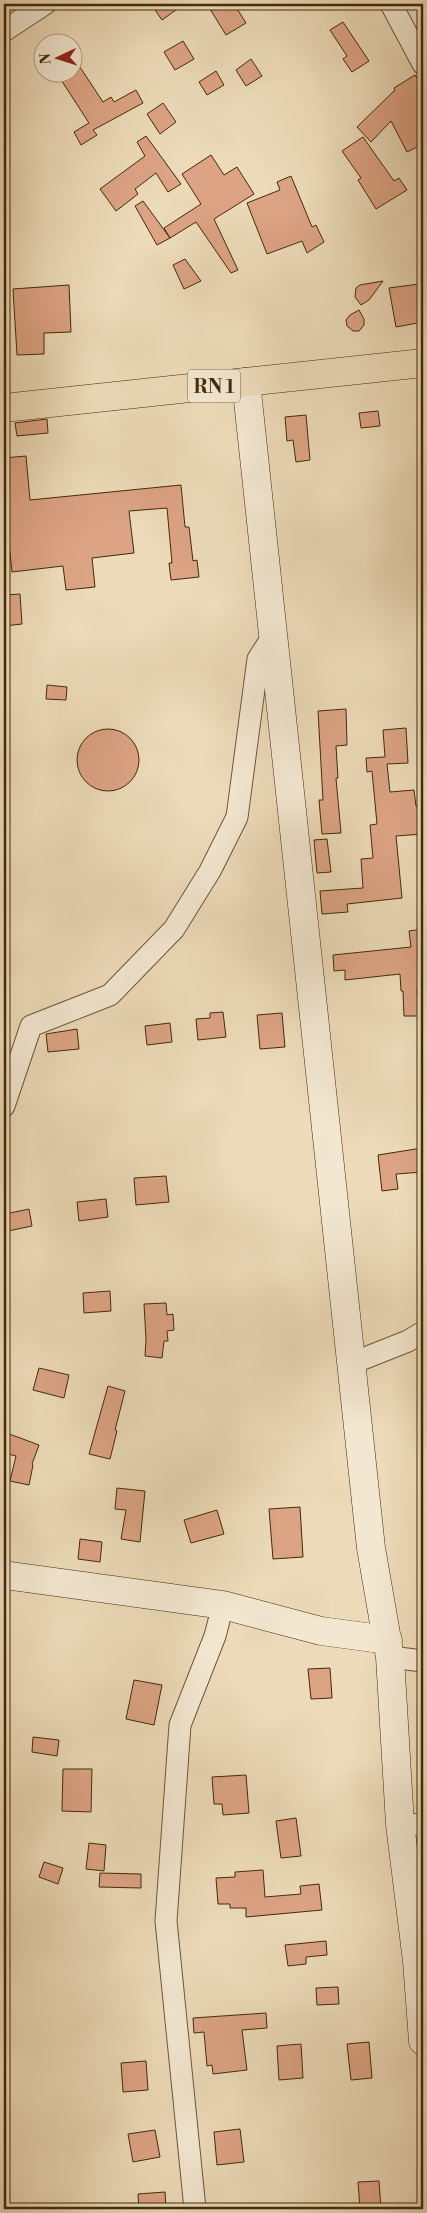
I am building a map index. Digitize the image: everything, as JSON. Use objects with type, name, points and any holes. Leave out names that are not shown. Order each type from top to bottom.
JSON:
[{"type":"main road","name":"RN 1","points":[[4,408],[423,363]]},
{"type":"street","points":[[4,32],[45,4]]},
{"type":"street","points":[[391,4],[423,64]]},
{"type":"street","points":[[246,382],[371,1548],[389,1648],[412,1824],[417,1961],[423,2041]]},
{"type":"street","points":[[4,1106],[32,1026],[110,995],[174,929],[210,871],[237,817],[258,658],[273,636]]},
{"type":"street","points":[[350,1364],[408,1342],[423,1332]]},
{"type":"street","points":[[4,1575],[223,1605],[389,1648],[423,1661]]},
{"type":"street","points":[[195,2209],[166,1922],[180,1725],[215,1636],[223,1605]]},
{"type":"building","points":[[151,4],[184,4],[162,20]]},
{"type":"building","points":[[219,4],[234,4],[246,23],[226,35],[210,9]]},
{"type":"building","points":[[343,22],[369,61],[352,72],[343,59],[347,56],[330,30]]},
{"type":"building","points":[[183,41],[194,59],[175,70],[164,52]]},
{"type":"building","points":[[251,59],[262,76],[246,86],[236,70]]},
{"type":"building","points":[[82,70],[103,102],[111,97],[114,102],[136,90],[143,103],[93,130],[97,135],[81,145],[74,132],[89,123],[62,82],[82,82]]},
{"type":"building","points":[[216,71],[224,85],[207,95],[199,82]]},
{"type":"building","points":[[415,75],[423,88],[423,144],[407,152],[391,121],[371,142],[357,127],[395,90],[394,88]]},
{"type":"building","points":[[163,103],[176,122],[160,134],[147,114]]},
{"type":"building","points":[[146,136],[181,184],[168,192],[156,173],[135,189],[138,194],[116,211],[100,189],[145,156],[137,142]]},
{"type":"building","points":[[363,137],[394,181],[399,178],[407,190],[376,209],[358,180],[361,178],[342,151]]},
{"type":"building","points":[[211,155],[224,175],[237,167],[254,194],[214,219],[238,270],[231,273],[196,222],[170,238],[164,228],[201,204],[182,174]]},
{"type":"building","points":[[291,176],[312,227],[316,225],[324,242],[307,253],[302,241],[267,254],[247,203],[280,190],[277,182]]},
{"type":"building","points":[[143,201],[170,238],[157,245],[135,206]]},
{"type":"building","points":[[185,259],[201,281],[184,289],[173,265]]},
{"type":"building","points":[[383,281],[369,300],[361,305],[355,297],[356,288],[360,285]]},
{"type":"building","points":[[419,284],[423,307],[423,322],[396,327],[389,288]]},
{"type":"building","points":[[69,285],[71,332],[44,333],[44,354],[17,355],[13,289]]},
{"type":"building","points":[[359,310],[364,319],[364,325],[359,331],[353,331],[347,326],[346,320],[350,315]]},
{"type":"building","points":[[378,411],[380,426],[361,428],[359,413]]},
{"type":"building","points":[[306,415],[310,460],[296,462],[293,440],[287,441],[285,417]]},
{"type":"building","points":[[47,419],[48,433],[17,436],[15,423]]},
{"type":"building","points":[[26,456],[30,500],[181,485],[185,527],[189,527],[193,561],[197,560],[199,577],[171,580],[169,563],[172,563],[167,508],[129,511],[134,553],[92,558],[95,587],[66,590],[63,566],[12,572],[4,494],[4,458]]},
{"type":"building","points":[[20,594],[22,624],[4,626],[4,595]]},
{"type":"building","points":[[47,685],[67,687],[66,700],[46,699]]},
{"type":"building","points":[[346,709],[347,745],[336,746],[338,778],[336,778],[341,833],[322,834],[319,800],[323,800],[318,711]]},
{"type":"building","points":[[406,728],[408,763],[387,764],[390,792],[414,790],[416,806],[423,805],[423,834],[396,836],[402,898],[347,904],[348,912],[322,914],[320,891],[363,888],[361,859],[373,858],[370,825],[377,824],[372,771],[367,772],[366,758],[385,757],[383,730]]},
{"type":"building","points":[[108,729],[125,734],[130,738],[134,743],[139,760],[134,777],[130,782],[125,786],[108,791],[91,786],[86,782],[82,777],[77,760],[82,743],[86,738],[91,734]]},
{"type":"building","points":[[327,839],[331,872],[317,873],[314,840]]},
{"type":"building","points":[[423,929],[423,989],[417,990],[419,1016],[404,1016],[400,974],[345,980],[345,970],[334,971],[333,955],[411,947],[409,931]]},
{"type":"building","points":[[223,1012],[226,1037],[198,1040],[196,1019],[210,1018],[210,1013]]},
{"type":"building","points":[[282,1013],[285,1047],[260,1049],[257,1015]]},
{"type":"building","points":[[170,1023],[172,1042],[147,1045],[145,1026]]},
{"type":"building","points":[[77,1029],[79,1049],[48,1052],[46,1034]]},
{"type":"building","points":[[422,1148],[423,1172],[396,1174],[398,1189],[382,1191],[378,1155]]},
{"type":"building","points":[[166,1176],[169,1202],[136,1205],[134,1178]]},
{"type":"building","points":[[106,1199],[108,1217],[79,1221],[77,1202]]},
{"type":"building","points":[[29,1209],[32,1226],[8,1231],[5,1214]]},
{"type":"building","points":[[110,1291],[111,1311],[84,1313],[83,1293]]},
{"type":"building","points":[[166,1303],[167,1315],[173,1314],[174,1330],[167,1331],[168,1341],[164,1341],[162,1358],[145,1356],[144,1304]]},
{"type":"building","points":[[39,1368],[69,1375],[64,1398],[33,1390]]},
{"type":"building","points":[[108,1386],[125,1391],[110,1459],[89,1454]]},
{"type":"building","points":[[4,1432],[39,1445],[32,1464],[29,1485],[10,1481],[16,1456],[4,1453]]},
{"type":"building","points":[[117,1488],[145,1491],[140,1542],[121,1539],[126,1510],[115,1509]]},
{"type":"building","points":[[300,1507],[303,1557],[273,1559],[269,1509]]},
{"type":"building","points":[[217,1510],[224,1534],[191,1543],[184,1520]]},
{"type":"building","points":[[80,1539],[102,1542],[100,1562],[78,1559]]},
{"type":"building","points":[[330,1668],[332,1698],[311,1699],[308,1669]]},
{"type":"building","points":[[134,1680],[162,1685],[154,1725],[126,1719]]},
{"type":"building","points":[[33,1737],[59,1740],[57,1756],[32,1752]]},
{"type":"building","points":[[63,1769],[92,1769],[91,1812],[62,1811]]},
{"type":"building","points":[[246,1775],[249,1813],[223,1815],[222,1804],[214,1804],[212,1777]]},
{"type":"building","points":[[296,1818],[301,1856],[281,1858],[276,1821]]},
{"type":"building","points":[[89,1843],[106,1845],[104,1871],[86,1869]]},
{"type":"building","points":[[44,1862],[63,1868],[58,1884],[39,1877]]},
{"type":"building","points":[[263,1870],[265,1897],[301,1894],[300,1886],[319,1884],[322,1910],[246,1917],[246,1908],[230,1908],[230,1904],[218,1904],[216,1878],[235,1877],[235,1872]]},
{"type":"building","points":[[100,1873],[141,1874],[141,1888],[99,1887]]},
{"type":"building","points":[[326,1941],[327,1955],[306,1957],[306,1964],[288,1966],[285,1945]]},
{"type":"building","points":[[338,1987],[339,2004],[317,2005],[316,1988]]},
{"type":"building","points":[[266,2013],[267,2028],[242,2030],[247,2070],[213,2074],[212,2065],[207,2066],[204,2032],[194,2033],[193,2018]]},
{"type":"building","points":[[369,2042],[372,2078],[351,2080],[347,2044]]},
{"type":"building","points":[[301,2044],[303,2078],[279,2080],[277,2046]]},
{"type":"building","points":[[146,2061],[148,2090],[123,2092],[121,2063]]},
{"type":"building","points":[[240,2129],[244,2162],[217,2165],[214,2132]]},
{"type":"building","points":[[155,2130],[160,2157],[133,2162],[128,2134]]},
{"type":"building","points":[[379,2181],[381,2209],[360,2209],[358,2182]]},
{"type":"building","points":[[165,2192],[166,2209],[139,2209],[138,2194]]}]
